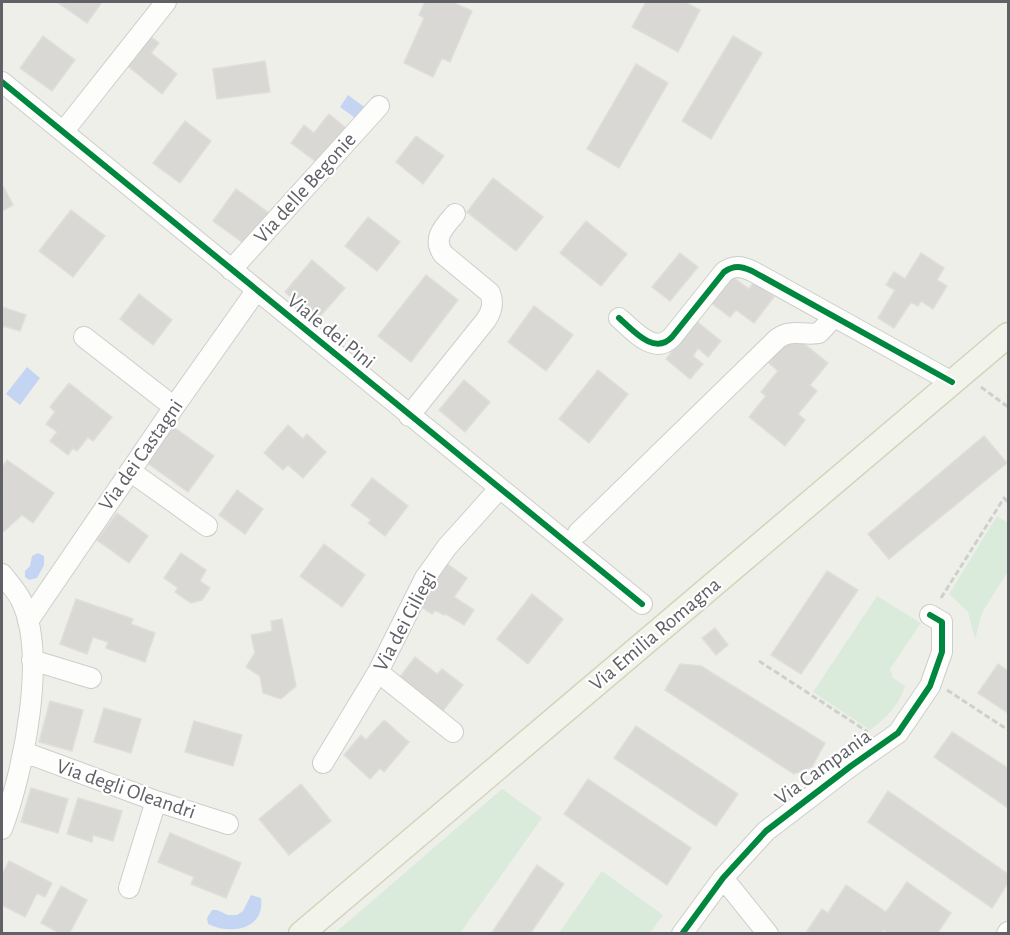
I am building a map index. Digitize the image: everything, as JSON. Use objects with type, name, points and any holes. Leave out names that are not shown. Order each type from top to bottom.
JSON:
[{"type":"main road","name":"Via Emilia Romagna","points":[[301,933],[1008,335]]},
{"type":"street","points":[[63,132],[166,2]]},
{"type":"street","name":"Viale dei Pini","points":[[2,82],[642,604]]},
{"type":"street","name":"Via delle Begonie","points":[[231,270],[379,106]]},
{"type":"street","points":[[409,416],[486,320],[492,309],[490,293],[443,254],[438,247],[440,232],[455,214]]},
{"type":"street","points":[[619,318],[649,342],[658,345],[663,343],[672,337],[720,275],[734,266],[752,271],[834,317],[957,378]]},
{"type":"street","name":"Via dei Castagni","points":[[28,621],[256,291]]},
{"type":"street","points":[[578,533],[781,336],[793,332],[819,333],[834,317]]},
{"type":"street","points":[[84,337],[174,407]]},
{"type":"street","points":[[130,471],[207,526]]},
{"type":"street","name":"Via dei Ciliegi","points":[[323,763],[378,672],[411,604],[433,566],[447,547],[500,489]]},
{"type":"street","points":[[2,574],[21,600],[28,621],[32,660],[24,752],[2,828]]},
{"type":"street","name":"Via Campania","points":[[682,933],[723,878],[775,823],[898,733],[932,682],[942,652],[942,622],[930,615]]},
{"type":"street","points":[[32,660],[91,678]]},
{"type":"street","points":[[378,672],[453,732]]},
{"type":"street","name":"Via degli Oleandri","points":[[24,752],[156,801],[228,824]]},
{"type":"street","points":[[129,888],[156,801]]},
{"type":"street","points":[[723,878],[768,933]]},
{"type":"path","points":[[957,378],[1008,407]]},
{"type":"path","points":[[930,615],[1004,498],[1008,501]]},
{"type":"path","points":[[759,661],[884,743]]},
{"type":"path","points":[[957,696],[1008,730]]},
{"type":"green space","points":[[997,516],[1008,523],[1008,571],[982,613],[975,639],[968,612],[949,594]]},
{"type":"green space","points":[[877,596],[921,623],[890,669],[893,678],[905,686],[902,693],[892,711],[870,730],[813,692]]},
{"type":"green space","points":[[502,789],[542,818],[460,933],[335,933]]},
{"type":"green space","points":[[602,871],[663,915],[650,933],[559,933]]},
{"type":"water","points":[[348,95],[367,109],[358,120],[340,107]]},
{"type":"water","points":[[27,367],[40,378],[20,405],[6,394]]},
{"type":"water","points":[[38,553],[44,556],[44,565],[37,578],[29,580],[25,577],[25,571],[30,566],[32,556]]},
{"type":"water","points":[[251,895],[261,898],[261,909],[258,917],[252,923],[235,929],[208,924],[207,918],[212,910],[237,915],[243,911]]},
{"type":"building","points":[[57,2],[102,2],[87,23]]},
{"type":"building","points":[[425,2],[458,2],[456,4],[472,11],[450,62],[442,58],[433,77],[404,63],[424,18],[419,15]]},
{"type":"building","points":[[646,2],[685,2],[700,10],[678,52],[632,27]]},
{"type":"building","points":[[147,34],[159,43],[151,53],[177,74],[162,94],[124,63]]},
{"type":"building","points":[[43,36],[75,60],[52,91],[20,68]]},
{"type":"building","points":[[733,36],[762,53],[711,139],[682,121]]},
{"type":"building","points":[[265,61],[270,92],[217,99],[213,69]]},
{"type":"building","points":[[636,64],[668,83],[619,168],[587,149]]},
{"type":"building","points":[[329,114],[346,128],[319,164],[291,143],[304,125],[314,133]]},
{"type":"building","points":[[185,121],[211,141],[180,183],[153,163]]},
{"type":"building","points":[[416,136],[444,156],[423,184],[396,162]]},
{"type":"building","points":[[493,178],[543,217],[516,251],[467,212]]},
{"type":"building","points":[[2,184],[13,205],[2,211]]},
{"type":"building","points":[[236,189],[269,213],[246,245],[213,221]]},
{"type":"building","points":[[71,210],[105,236],[73,277],[39,251]]},
{"type":"building","points":[[368,217],[400,242],[377,271],[345,246]]},
{"type":"building","points":[[586,221],[627,254],[601,286],[560,253]]},
{"type":"building","points":[[680,253],[698,267],[670,301],[652,287]]},
{"type":"building","points":[[921,253],[944,268],[937,280],[947,286],[933,309],[921,301],[918,306],[911,302],[894,328],[878,318],[895,290],[886,285],[894,272],[905,279]]},
{"type":"building","points":[[312,260],[345,288],[317,320],[285,292]]},
{"type":"building","points":[[426,275],[458,300],[411,362],[378,336]]},
{"type":"building","points":[[730,275],[749,289],[754,282],[774,297],[754,323],[736,310],[730,317],[710,302]]},
{"type":"building","points":[[139,294],[172,320],[153,345],[120,319]]},
{"type":"building","points":[[534,306],[573,335],[546,371],[508,342]]},
{"type":"building","points":[[2,307],[26,315],[20,331],[4,326],[2,329]]},
{"type":"building","points":[[696,321],[721,341],[708,357],[698,348],[693,356],[703,364],[690,379],[666,359]]},
{"type":"building","points":[[792,334],[828,363],[810,385],[817,391],[798,414],[805,420],[785,446],[749,417],[766,396],[761,392],[778,371],[769,363]]},
{"type":"building","points":[[598,370],[628,394],[589,443],[559,419]]},
{"type":"building","points":[[464,380],[490,402],[465,432],[439,410]]},
{"type":"building","points":[[69,383],[112,417],[93,441],[88,437],[77,451],[73,448],[68,455],[50,441],[57,432],[46,424],[55,412],[50,407]]},
{"type":"building","points":[[288,425],[303,439],[307,434],[326,452],[303,478],[288,465],[283,470],[264,453]]},
{"type":"building","points":[[172,426],[214,456],[188,492],[146,462]]},
{"type":"building","points":[[984,436],[1007,463],[889,559],[868,534]]},
{"type":"building","points":[[7,460],[54,493],[33,523],[22,515],[2,533],[2,495],[4,493],[2,491],[2,468]]},
{"type":"building","points":[[372,478],[408,506],[385,536],[368,523],[371,520],[351,505]]},
{"type":"building","points":[[237,490],[263,509],[245,534],[219,515]]},
{"type":"building","points":[[117,513],[148,536],[129,563],[97,540]]},
{"type":"building","points":[[324,544],[365,575],[342,607],[300,576]]},
{"type":"building","points":[[181,553],[206,570],[200,581],[210,588],[202,600],[191,603],[175,592],[178,588],[164,578]]},
{"type":"building","points":[[443,561],[467,578],[454,597],[474,610],[464,625],[435,610],[432,614],[415,603]]},
{"type":"building","points":[[827,571],[858,590],[801,674],[771,655]]},
{"type":"building","points":[[532,594],[563,619],[528,664],[497,639]]},
{"type":"building","points":[[76,599],[133,619],[131,624],[155,633],[145,662],[106,648],[108,642],[93,637],[87,654],[60,644]]},
{"type":"building","points":[[282,619],[296,686],[281,699],[263,693],[260,676],[246,667],[255,653],[251,635],[272,631],[271,621]]},
{"type":"building","points":[[715,628],[728,645],[716,655],[702,638]]},
{"type":"building","points":[[415,657],[437,674],[442,669],[463,685],[442,712],[396,682]]},
{"type":"building","points":[[680,664],[701,666],[825,743],[812,767],[794,774],[665,690]]},
{"type":"building","points":[[998,664],[1008,671],[1008,713],[978,693]]},
{"type":"building","points":[[50,701],[83,710],[72,751],[39,742]]},
{"type":"building","points":[[104,708],[141,719],[131,753],[94,742]]},
{"type":"building","points":[[384,720],[409,742],[384,772],[380,768],[370,779],[344,755],[361,735],[366,740]]},
{"type":"building","points":[[194,721],[242,735],[233,766],[185,752]]},
{"type":"building","points":[[636,726],[738,794],[716,826],[614,758]]},
{"type":"building","points":[[952,732],[1008,768],[1008,808],[934,757]]},
{"type":"building","points":[[588,779],[691,848],[667,885],[564,814]]},
{"type":"building","points":[[301,784],[331,821],[289,855],[259,819]]},
{"type":"building","points":[[31,788],[68,799],[58,833],[21,822]]},
{"type":"building","points":[[888,791],[1008,874],[1008,883],[992,908],[868,822]]},
{"type":"building","points":[[78,798],[122,811],[113,841],[93,835],[92,842],[67,834]]},
{"type":"building","points":[[170,833],[241,863],[226,898],[191,884],[194,877],[158,862]]},
{"type":"building","points":[[9,861],[52,883],[45,897],[37,893],[25,917],[2,905],[2,875]]},
{"type":"building","points":[[537,865],[564,884],[530,934],[491,934]]},
{"type":"building","points":[[907,882],[951,913],[937,934],[888,934],[884,930],[882,934],[810,934],[807,931],[822,909],[828,913],[846,885],[886,912]]},
{"type":"building","points":[[61,886],[87,900],[69,934],[61,934],[41,923]]},
{"type":"cycle path","points":[[2,82],[642,604]]},
{"type":"cycle path","points":[[619,318],[651,343],[665,342],[672,337],[724,272],[734,267],[741,267],[952,382]]},
{"type":"cycle path","points":[[682,934],[723,878],[766,831],[898,733],[930,686],[942,652],[942,622],[930,615]]}]
